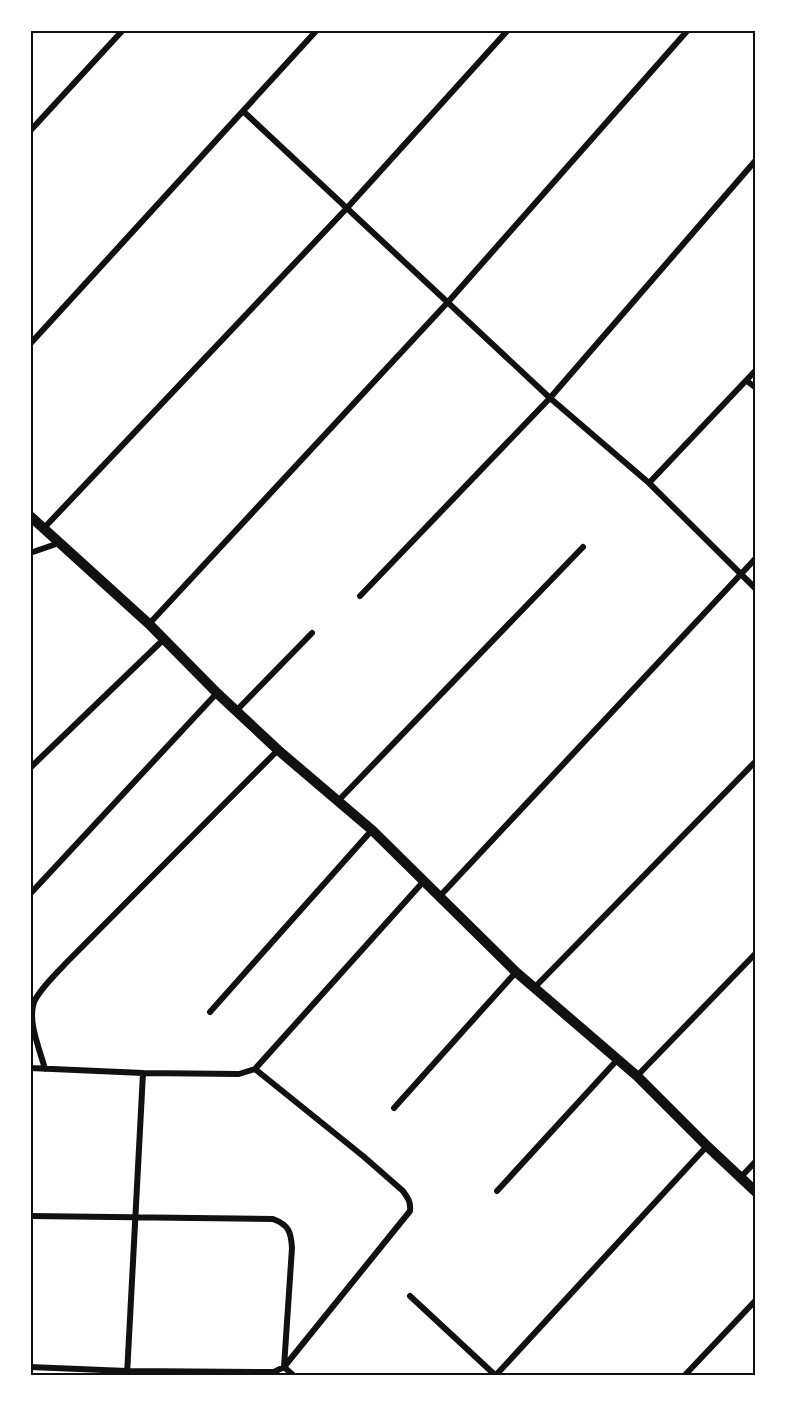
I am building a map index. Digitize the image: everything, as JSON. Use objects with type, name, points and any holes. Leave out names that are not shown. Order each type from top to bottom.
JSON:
[{"type":"street","points":[[30,131],[123,30]]},
{"type":"street","points":[[30,344],[317,30]]},
{"type":"street","points":[[44,528],[347,208],[508,30]]},
{"type":"street","points":[[149,624],[448,302],[688,30]]},
{"type":"street","points":[[244,112],[550,398],[649,483],[756,589]]},
{"type":"street","points":[[360,596],[550,398],[756,160]]},
{"type":"street","points":[[649,483],[756,370]]},
{"type":"street","points":[[747,381],[756,388]]},
{"type":"street","points":[[30,516],[149,624],[217,693],[278,750],[372,830],[516,972],[637,1076],[756,1192]]},
{"type":"street","points":[[30,553],[59,543]]},
{"type":"street","points":[[338,801],[584,548]]},
{"type":"street","points":[[440,896],[756,558]]},
{"type":"street","points":[[236,711],[312,633]]},
{"type":"street","points":[[30,768],[163,640]]},
{"type":"street","points":[[30,894],[217,693]]},
{"type":"street","points":[[45,1069],[33,1026],[31,1011],[35,1000],[65,964],[278,750]]},
{"type":"street","points":[[535,987],[756,761]]},
{"type":"street","points":[[210,1012],[372,830]]},
{"type":"street","points":[[30,1068],[239,1074],[255,1069],[423,882]]},
{"type":"street","points":[[637,1076],[756,953]]},
{"type":"street","points":[[393,1108],[516,972]]},
{"type":"street","points":[[497,1191],[618,1059]]},
{"type":"street","points":[[30,1367],[127,1373],[274,1372],[284,1367],[410,1211],[408,1198],[403,1191],[255,1069]]},
{"type":"street","points":[[127,1373],[143,1073]]},
{"type":"street","points":[[410,1296],[496,1375],[707,1146]]},
{"type":"street","points":[[740,1178],[756,1161]]},
{"type":"street","points":[[30,1216],[273,1219],[283,1222],[288,1228],[292,1248],[284,1367]]},
{"type":"street","points":[[685,1375],[756,1300]]},
{"type":"street","points":[[284,1367],[293,1375]]}]
